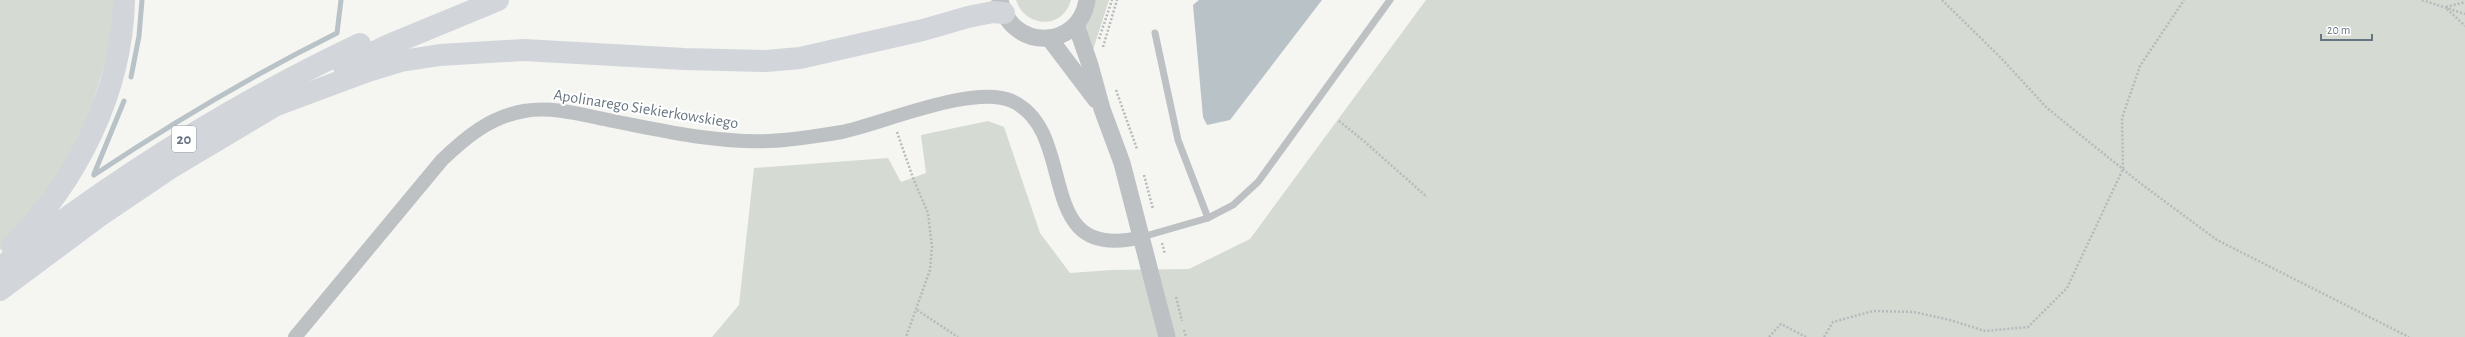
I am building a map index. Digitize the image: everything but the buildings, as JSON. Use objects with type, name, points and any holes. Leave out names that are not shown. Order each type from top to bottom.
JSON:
[{"type":"main road","points":[[0,258],[45,209],[62,187],[88,141],[110,84],[117,57],[124,0]]},
{"type":"main road","name":"20","points":[[0,268],[128,174],[222,116],[331,57],[462,0]]},
{"type":"main road","name":"20","points":[[0,290],[98,216],[165,171],[274,106],[336,70],[383,48],[498,0]]},
{"type":"main road","points":[[274,106],[368,71],[401,61],[440,55],[524,50],[744,62],[793,59],[923,30],[968,17],[993,12],[1002,7]]},
{"type":"street","points":[[1002,7],[1009,22],[1020,32],[1034,38],[1049,38],[1060,36],[1076,25],[1084,12],[1087,0]]},
{"type":"street","points":[[1076,25],[1090,65],[1102,109],[1122,163],[1167,337]]},
{"type":"street","points":[[1049,38],[1102,109]]},
{"type":"street","name":"Apolinarego Siekierkowskiego","points":[[296,337],[442,160],[472,133],[497,120],[523,112],[559,110],[706,139],[754,141],[827,134],[957,100],[978,97],[1011,101],[1031,115],[1041,129],[1047,141],[1064,205],[1080,228],[1087,235],[1104,242],[1121,242],[1142,237]]},
{"type":"lane","points":[[1142,237],[1208,218],[1233,205],[1258,182],[1390,0]]},
{"type":"lane","points":[[1155,33],[1178,140],[1208,218]]},
{"type":"path","points":[[1942,0],[2002,59],[2047,108],[2123,169],[2217,240],[2409,337]]},
{"type":"path","points":[[1824,337],[1833,322],[1873,311],[1914,312],[1950,320],[1985,331],[2028,327],[2067,288],[2123,169],[2122,118],[2140,66],[2184,0]]},
{"type":"path","points":[[2422,0],[2465,14]]},
{"type":"path","points":[[2446,8],[2465,2]]},
{"type":"path","points":[[2446,8],[2465,26]]},
{"type":"path","points":[[892,118],[929,220],[932,247],[930,270],[917,310],[906,337]]},
{"type":"path","points":[[1339,121],[1370,146],[1426,198]]},
{"type":"path","points":[[917,310],[958,337]]},
{"type":"path","points":[[1768,337],[1781,324],[1806,337]]},
{"type":"shaded area","points":[[0,0],[118,0],[116,27],[81,142],[13,237],[0,250]]},
{"type":"shaded area","points":[[1016,0],[1071,0],[1067,10],[1060,17],[1052,21],[1044,22],[1027,16]]},
{"type":"shaded area","points":[[1095,0],[1109,0],[1091,56],[1084,26]]},
{"type":"shaded area","points":[[1199,0],[1322,0],[1230,120],[1207,125],[1203,117],[1193,5]]},
{"type":"shaded area","points":[[1426,0],[2465,0],[2465,337],[712,337],[739,305],[754,168],[888,158],[901,182],[926,173],[921,135],[988,121],[1004,127],[1040,233],[1070,273],[1111,270],[1189,269],[1250,239]]},
{"type":"waterway","points":[[131,77],[139,36],[142,0]]},
{"type":"waterway","points":[[94,175],[213,100],[337,33],[341,0]]},
{"type":"waterway","points":[[94,174],[124,101]]}]
